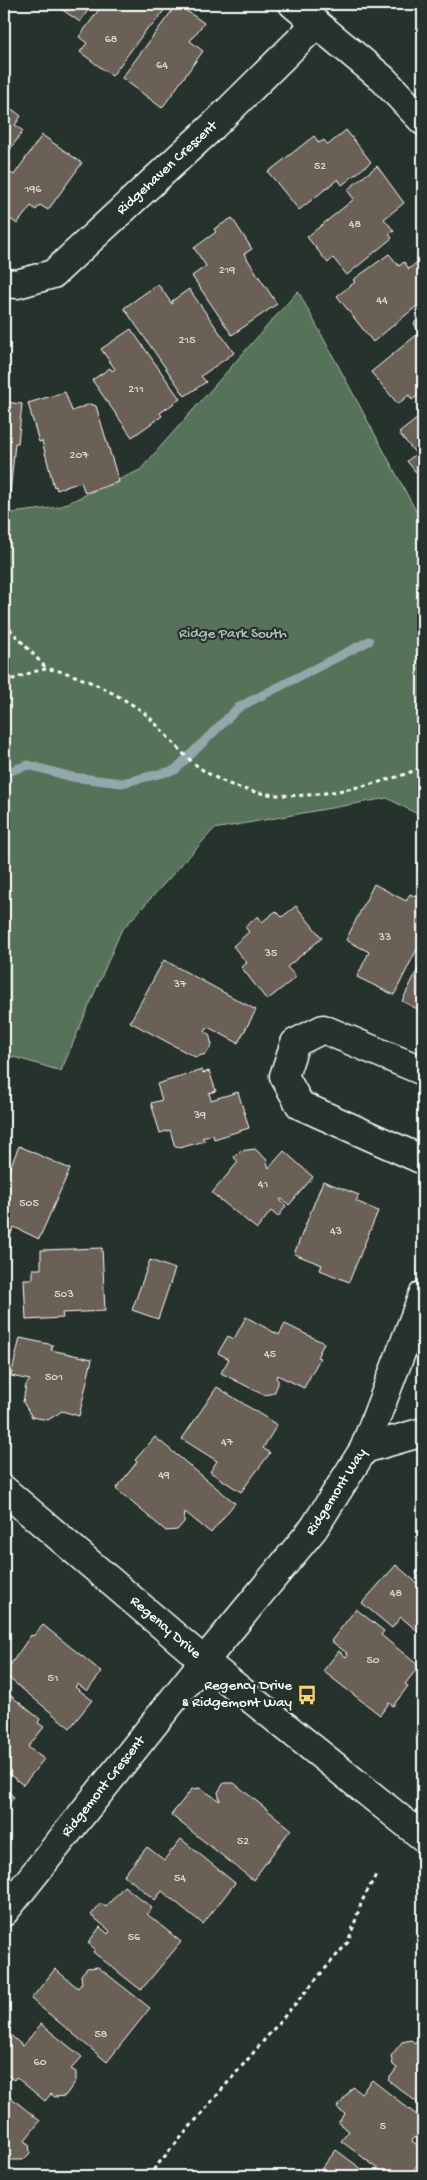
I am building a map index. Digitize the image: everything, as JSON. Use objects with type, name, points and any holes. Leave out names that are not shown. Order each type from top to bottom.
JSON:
[{"type":"street","points":[[293,4],[383,79],[423,121]]},
{"type":"street","name":"Ridgehaven Crescent","points":[[4,283],[17,284],[53,274],[213,126],[316,24]]},
{"type":"street","points":[[423,1071],[323,1029],[295,1043],[284,1076],[300,1105],[423,1160]]},
{"type":"street","name":"Ridgemont Way","points":[[204,1661],[314,1528],[364,1449],[423,1295]]},
{"type":"street","points":[[364,1449],[423,1432]]},
{"type":"street","name":"Regency Drive","points":[[4,1490],[204,1661],[423,1837]]},
{"type":"street","name":"Ridgemont Crescent","points":[[4,1912],[204,1661]]},
{"type":"path","points":[[4,623],[47,669],[84,679],[125,700],[148,716],[203,770],[232,786],[271,796],[313,796],[364,786],[423,766]]},
{"type":"path","points":[[4,682],[47,669]]},
{"type":"path","points":[[148,2176],[348,1942],[362,1901],[377,1873]]},
{"type":"green space","name":"Ridge Park South","points":[[298,291],[423,524],[423,817],[387,798],[214,829],[121,931],[61,1071],[4,1054],[4,514],[59,507],[140,470]]},
{"type":"building","points":[[54,4],[92,4],[80,22]]},
{"type":"building","points":[[103,4],[169,4],[151,27],[149,26],[112,76],[80,52],[87,43],[79,37]]},
{"type":"building","points":[[177,4],[204,23],[190,41],[203,51],[162,108],[122,78]]},
{"type":"building","points":[[4,103],[21,116],[15,125],[23,131],[4,158]]},
{"type":"building","points":[[346,130],[371,162],[342,185],[338,179],[299,210],[268,172],[314,136],[319,143],[324,140],[328,145]]},
{"type":"building","points":[[42,135],[82,163],[48,210],[40,205],[36,210],[31,206],[17,224],[4,214],[4,173],[6,170],[14,175]]},
{"type":"building","points":[[377,166],[404,203],[384,219],[394,231],[389,234],[392,238],[347,275],[333,258],[328,263],[307,237],[354,199],[347,190]]},
{"type":"building","points":[[232,218],[252,249],[244,254],[277,304],[232,335],[192,276],[206,266],[194,248],[216,232],[214,229]]},
{"type":"building","points":[[389,254],[399,266],[404,262],[409,269],[423,257],[423,308],[418,305],[373,342],[337,296],[355,282],[353,280]]},
{"type":"building","points":[[158,284],[172,304],[172,301],[189,289],[234,353],[201,376],[206,382],[185,396],[124,308]]},
{"type":"building","points":[[423,315],[423,391],[412,400],[409,395],[398,404],[371,372],[419,333],[414,323]]},
{"type":"building","points":[[131,329],[180,399],[160,413],[162,416],[132,437],[92,380],[110,368],[112,371],[115,369],[101,349]]},
{"type":"building","points":[[65,392],[72,411],[90,404],[96,406],[119,482],[85,493],[81,482],[57,490],[56,486],[54,487],[42,441],[39,442],[28,403]]},
{"type":"building","points":[[4,402],[22,404],[18,443],[15,443],[10,494],[4,493]]},
{"type":"building","points":[[423,414],[423,481],[407,461],[416,454],[399,433]]},
{"type":"building","points":[[374,884],[406,901],[410,894],[423,900],[423,937],[394,995],[357,977],[369,952],[346,940]]},
{"type":"building","points":[[296,906],[322,938],[287,967],[296,977],[267,1000],[241,967],[247,963],[233,946],[249,932],[245,927],[258,916],[262,922],[276,911],[282,917]]},
{"type":"building","points":[[423,959],[423,1012],[402,1001]]},
{"type":"building","points":[[164,960],[256,1010],[238,1043],[208,1027],[205,1032],[209,1034],[212,1045],[206,1054],[195,1057],[130,1022]]},
{"type":"building","points":[[202,1070],[203,1073],[209,1071],[216,1091],[209,1093],[211,1100],[238,1092],[249,1128],[214,1139],[213,1135],[202,1138],[205,1141],[179,1148],[178,1146],[175,1147],[170,1130],[160,1133],[151,1103],[162,1100],[157,1084]]},
{"type":"building","points":[[19,1146],[70,1169],[39,1239],[14,1227],[9,1238],[4,1235],[4,1182]]},
{"type":"building","points":[[255,1149],[266,1159],[269,1168],[284,1151],[313,1177],[289,1205],[282,1199],[280,1200],[286,1206],[278,1217],[271,1211],[257,1229],[212,1193],[238,1162],[234,1157],[240,1151]]},
{"type":"building","points":[[323,1181],[359,1195],[356,1201],[378,1211],[349,1282],[320,1270],[322,1265],[294,1254]]},
{"type":"building","points":[[102,1248],[105,1311],[62,1313],[63,1318],[26,1320],[24,1279],[33,1279],[33,1269],[41,1269],[41,1250]]},
{"type":"building","points":[[150,1260],[175,1269],[158,1319],[132,1310]]},
{"type":"building","points":[[246,1317],[279,1335],[285,1324],[324,1343],[317,1357],[320,1358],[304,1388],[277,1375],[278,1384],[274,1393],[264,1395],[221,1373],[229,1359],[218,1353],[228,1336],[234,1339]]},
{"type":"building","points":[[20,1338],[53,1345],[51,1350],[92,1359],[79,1416],[62,1411],[48,1420],[32,1417],[23,1402],[26,1385],[30,1380],[11,1376]]},
{"type":"building","points":[[217,1387],[277,1425],[263,1448],[270,1453],[241,1492],[210,1472],[217,1461],[182,1439]]},
{"type":"building","points":[[155,1437],[235,1503],[211,1533],[185,1512],[184,1522],[177,1530],[166,1531],[116,1489],[137,1462],[135,1460]]},
{"type":"building","points":[[423,1564],[423,1636],[401,1617],[392,1628],[362,1603],[396,1565],[417,1583],[422,1577],[416,1573]]},
{"type":"building","points":[[356,1609],[384,1631],[381,1635],[419,1666],[405,1684],[408,1686],[393,1706],[389,1703],[380,1715],[323,1671],[339,1651],[346,1657],[348,1654],[331,1641]]},
{"type":"building","points":[[43,1625],[102,1672],[87,1691],[78,1684],[75,1687],[92,1700],[70,1728],[4,1674],[31,1635],[33,1636]]},
{"type":"building","points":[[6,1692],[40,1719],[38,1723],[44,1727],[28,1747],[44,1759],[23,1785],[4,1770],[4,1694]]},
{"type":"building","points":[[224,1783],[234,1783],[291,1829],[253,1880],[171,1815],[192,1789],[200,1788],[220,1801],[218,1792]]},
{"type":"building","points":[[4,1789],[14,1797],[4,1809]]},
{"type":"building","points":[[181,1839],[235,1883],[203,1924],[162,1891],[155,1900],[124,1875],[147,1847],[164,1860]]},
{"type":"building","points":[[124,1886],[152,1908],[147,1914],[181,1942],[141,1990],[93,1952],[95,1949],[88,1943],[100,1927],[108,1934],[110,1931],[91,1915],[101,1903],[106,1907]]},
{"type":"building","points":[[98,1967],[150,2008],[107,2062],[31,1999],[55,1969],[78,1988],[82,1983],[81,1975],[87,1968]]},
{"type":"building","points":[[41,2024],[82,2057],[71,2069],[76,2072],[76,2081],[65,2096],[55,2097],[51,2094],[45,2101],[16,2077],[14,2080],[4,2073],[4,2038],[8,2033],[23,2046]]},
{"type":"building","points":[[423,2032],[423,2107],[388,2080],[397,2068],[393,2065],[391,2056],[402,2042],[411,2040],[415,2043]]},
{"type":"building","points":[[372,2080],[423,2120],[423,2133],[412,2141],[423,2149],[423,2157],[409,2176],[388,2176],[341,2141],[349,2131],[338,2123],[345,2114],[337,2108],[353,2087],[361,2093]]},
{"type":"building","points":[[4,2092],[40,2121],[25,2140],[29,2143],[30,2153],[23,2160],[9,2160],[4,2167]]},
{"type":"building","points":[[336,2150],[371,2176],[316,2176]]},
{"type":"waterway","points":[[4,773],[28,765],[72,777],[122,783],[175,770],[239,707],[369,641]]},
{"type":"place","name":"Regency Drive & Ridgemont Way","points":[[307,1695]]}]
